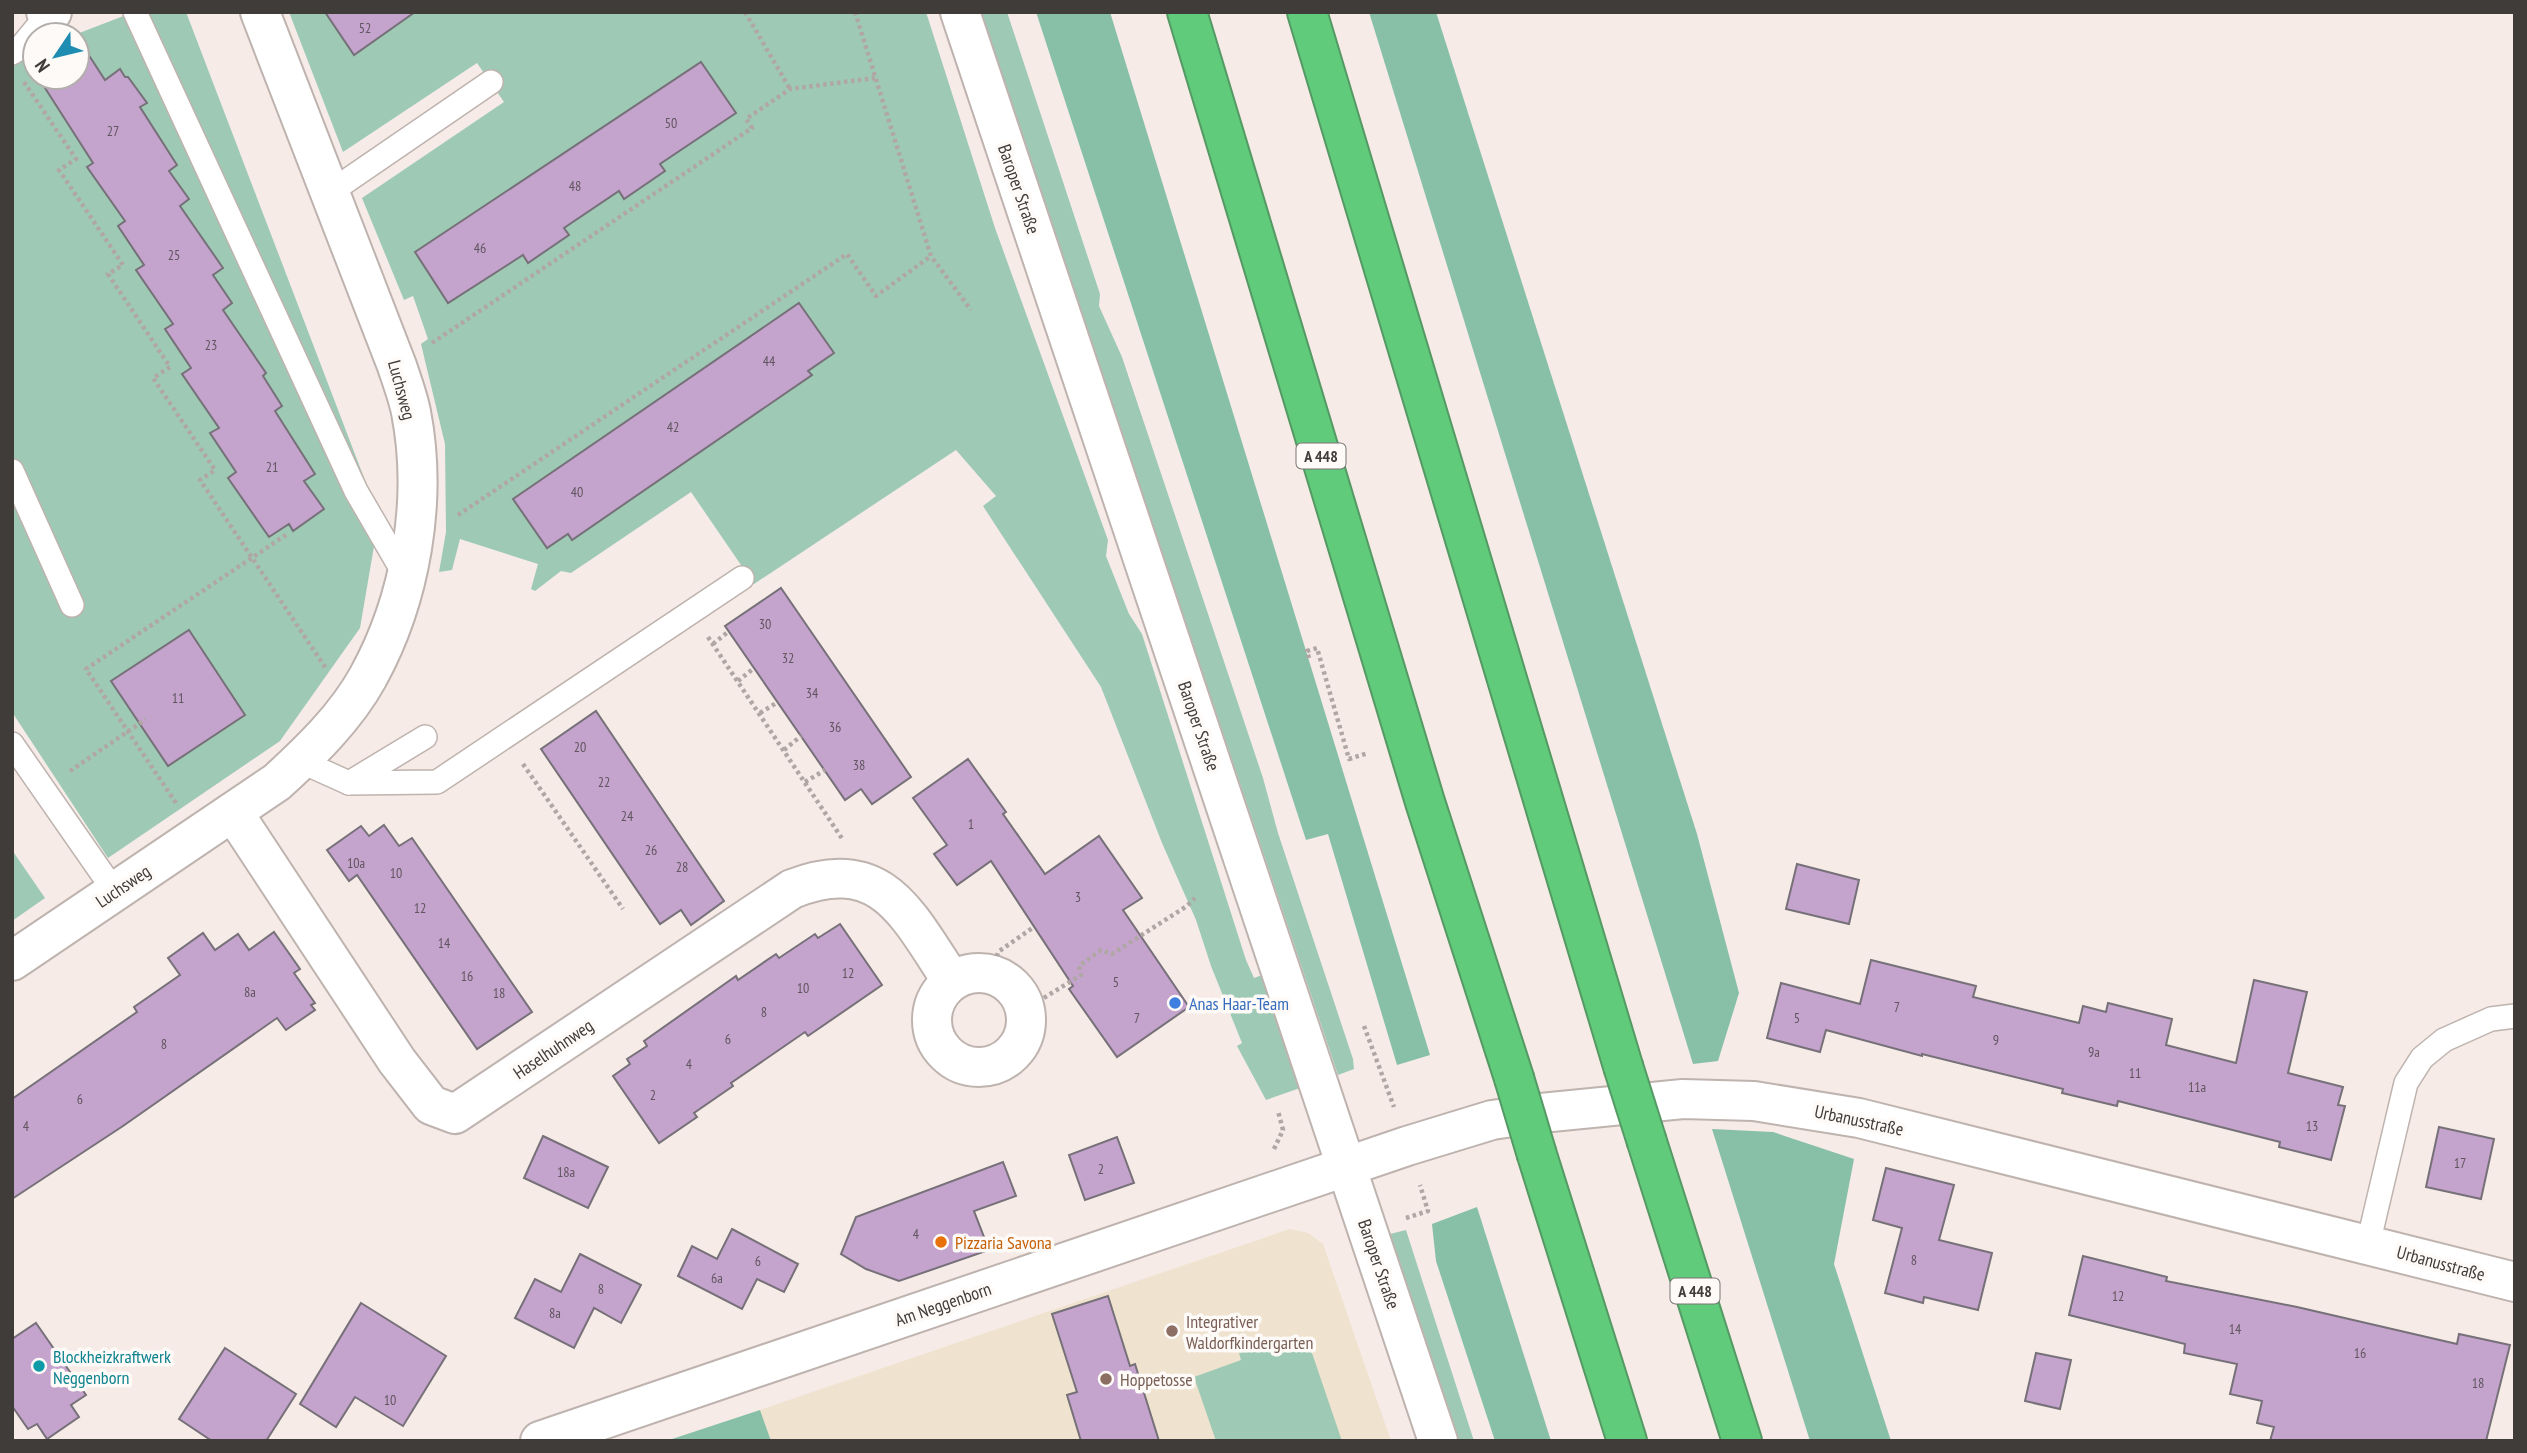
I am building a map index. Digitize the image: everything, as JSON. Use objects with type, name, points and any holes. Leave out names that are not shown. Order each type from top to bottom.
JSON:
[{"type":"highway","name":"A 448","points":[[1187,12],[1407,742],[1627,1441]]},
{"type":"highway","name":"A 448","points":[[1307,12],[1623,1066],[1742,1441]]},
{"type":"street","name":"Luchsweg","points":[[12,961],[277,782],[300,761],[350,704],[368,678],[389,632],[409,562],[418,476],[411,412],[397,366],[260,12]]},
{"type":"street","name":"Baroper Straße","points":[[960,12],[1438,1441]]},
{"type":"street","name":"Haselhuhnweg","points":[[233,812],[397,1061],[431,1105],[455,1114],[792,889],[814,880],[838,877],[857,880],[895,899],[952,981]]},
{"type":"street","points":[[974,972],[992,974],[1008,983],[1018,993],[1026,1009],[1026,1027],[1012,1055],[999,1063],[979,1068],[962,1064],[946,1054],[935,1038],[932,1018],[935,1002],[952,981],[974,972]]},
{"type":"street","name":"Urbanusstraße","points":[[1346,1167],[1492,1120],[1683,1100],[1754,1101],[1859,1118],[2515,1282]]},
{"type":"street","name":"Am Neggenborn","points":[[540,1441],[1346,1167]]},
{"type":"lane","points":[[135,12],[356,491],[409,562]]},
{"type":"lane","points":[[16,64],[20,48],[49,13]]},
{"type":"lane","points":[[329,193],[491,82]]},
{"type":"lane","points":[[12,471],[72,605]]},
{"type":"lane","points":[[300,761],[349,783],[436,782],[742,578]]},
{"type":"lane","points":[[349,783],[425,737]]},
{"type":"lane","points":[[12,744],[115,892]]},
{"type":"lane","points":[[2368,1244],[2406,1083],[2423,1058],[2444,1040],[2491,1019],[2515,1016]]},
{"type":"path","points":[[745,12],[790,89]]},
{"type":"path","points":[[855,12],[931,256],[971,310]]},
{"type":"path","points":[[16,64],[76,159],[59,170],[123,265],[108,274],[170,367],[153,378],[215,470],[200,480],[350,704]]},
{"type":"path","points":[[397,366],[752,128],[746,119],[790,89],[875,78]]},
{"type":"path","points":[[409,562],[847,254],[876,296],[931,256]]},
{"type":"path","points":[[198,836],[86,668],[286,535]]},
{"type":"path","points":[[690,613],[760,713],[845,843]]},
{"type":"path","points":[[713,644],[729,631]]},
{"type":"path","points":[[1309,658],[1307,651],[1317,648],[1349,759],[1407,742]]},
{"type":"path","points":[[737,681],[754,668]]},
{"type":"path","points":[[760,713],[778,702]]},
{"type":"path","points":[[43,790],[146,719]]},
{"type":"path","points":[[783,750],[801,736]]},
{"type":"path","points":[[504,737],[623,909]]},
{"type":"path","points":[[805,782],[825,770]]},
{"type":"path","points":[[1026,1009],[1081,975],[1079,966],[1101,950],[1112,954],[1187,906],[1195,898]]},
{"type":"path","points":[[992,974],[998,951],[1034,927]]},
{"type":"path","points":[[1364,1026],[1383,1076]]},
{"type":"shaded area","name":"Integrativer Waldorfkindergarten","points":[[1290,1229],[1308,1233],[1323,1244],[1391,1441],[771,1441],[760,1410]]},
{"type":"green space","points":[[134,12],[186,12],[379,517],[360,628],[280,741],[108,858],[12,712],[12,33],[21,46],[21,91],[91,91],[91,28]]},
{"type":"green space","points":[[289,12],[926,12],[995,228],[1108,540],[1106,556],[1129,614],[1142,634],[1246,960],[1254,978],[1262,975],[1300,1088],[1266,1100],[1237,1046],[1242,1043],[1196,920],[1162,843],[1101,687],[983,506],[996,496],[956,450],[754,584],[691,492],[571,573],[561,571],[535,591],[531,589],[538,564],[460,539],[452,570],[439,572],[446,532],[445,444],[421,344],[428,339],[413,296],[404,300],[362,198],[504,102],[477,63],[343,152]]},
{"type":"green space","points":[[980,12],[1007,12],[1100,294],[1099,306],[1122,357],[1263,778],[1278,833],[1353,1059],[1354,1069],[1338,1075]]},
{"type":"green space","points":[[1036,12],[1110,12],[1430,1055],[1397,1065],[1328,834],[1306,840]]},
{"type":"green space","points":[[1369,12],[1436,12],[1697,834],[1739,993],[1718,1061],[1693,1064]]},
{"type":"green space","points":[[12,850],[45,898],[12,921]]},
{"type":"green space","points":[[1712,1129],[1773,1132],[1854,1159],[1834,1264],[1891,1441],[1810,1441]]},
{"type":"green space","points":[[1477,1207],[1551,1441],[1495,1441],[1436,1261],[1432,1224]]},
{"type":"green space","points":[[1406,1230],[1474,1441],[1459,1441],[1390,1234]]},
{"type":"green space","points":[[1277,1340],[1298,1343],[1312,1353],[1342,1441],[1216,1441],[1194,1377],[1241,1360],[1239,1353]]},
{"type":"green space","points":[[760,1410],[771,1441],[666,1441]]},
{"type":"building","points":[[325,12],[415,12],[354,55]]},
{"type":"building","points":[[91,58],[105,80],[120,69],[147,103],[140,107],[177,165],[169,171],[189,199],[180,206],[223,268],[213,275],[232,303],[223,310],[266,373],[263,376],[282,406],[275,411],[315,474],[304,481],[324,509],[293,531],[289,524],[269,537],[228,478],[236,472],[210,433],[219,428],[182,374],[191,368],[165,329],[173,324],[136,270],[144,265],[118,226],[125,221],[87,167],[93,163],[47,91],[91,91]]},
{"type":"building","points":[[701,62],[736,113],[660,164],[665,171],[624,199],[619,191],[564,228],[569,235],[528,263],[523,255],[448,303],[415,252]]},
{"type":"building","points":[[799,303],[834,353],[808,371],[812,375],[572,540],[568,534],[547,548],[513,499]]},
{"type":"building","points":[[781,588],[911,777],[872,804],[861,789],[845,800],[725,626]]},
{"type":"building","points":[[189,630],[245,715],[168,766],[111,681]]},
{"type":"building","points":[[596,711],[724,901],[691,925],[681,910],[660,924],[541,749]]},
{"type":"building","points":[[968,759],[1045,874],[1099,836],[1142,898],[1123,910],[1189,1007],[1117,1057],[1069,989],[1073,986],[991,861],[957,885],[934,854],[947,845],[913,798]]},
{"type":"building","points":[[384,825],[399,846],[412,838],[532,1012],[477,1049],[357,875],[349,881],[327,850],[361,826],[369,836]]},
{"type":"building","points":[[1797,864],[1859,880],[1849,924],[1786,909]]},
{"type":"building","points":[[840,924],[882,985],[808,1036],[805,1032],[731,1083],[733,1086],[694,1113],[697,1117],[659,1143],[613,1076],[630,1064],[627,1059],[647,1046],[644,1041],[736,976],[738,980],[776,954],[779,958],[815,934],[818,938]]},
{"type":"building","points":[[274,932],[300,969],[294,973],[315,1003],[311,1005],[315,1010],[286,1030],[277,1018],[123,1126],[12,1199],[12,1099],[137,1012],[134,1007],[180,975],[168,958],[203,933],[215,950],[238,934],[249,950]]},
{"type":"building","points":[[1871,960],[1976,986],[1973,997],[2079,1023],[2083,1006],[2106,1012],[2108,1003],[2172,1019],[2166,1045],[2236,1063],[2254,980],[2307,992],[2288,1073],[2343,1087],[2338,1105],[2345,1106],[2331,1160],[2279,1147],[2280,1142],[2118,1101],[2117,1106],[2062,1093],[2063,1089],[1826,1030],[1820,1052],[1767,1038],[1781,983],[1860,1004]]},
{"type":"building","points":[[2439,1127],[2494,1139],[2481,1199],[2426,1187]]},
{"type":"building","points":[[543,1136],[608,1167],[588,1208],[524,1178]]},
{"type":"building","points":[[1117,1137],[1134,1183],[1085,1200],[1069,1155]]},
{"type":"building","points":[[1003,1162],[1016,1196],[974,1211],[989,1250],[899,1281],[866,1269],[841,1254],[856,1217]]},
{"type":"building","points":[[1886,1168],[1954,1185],[1939,1240],[1992,1253],[1978,1310],[1924,1297],[1923,1303],[1885,1293],[1902,1228],[1873,1220]]},
{"type":"building","points":[[732,1229],[798,1264],[784,1292],[757,1279],[742,1309],[678,1276],[692,1246],[717,1259]]},
{"type":"building","points":[[580,1254],[641,1285],[621,1323],[594,1308],[574,1348],[515,1318],[535,1279],[561,1292]]},
{"type":"building","points":[[2083,1256],[2167,1277],[2166,1281],[2297,1307],[2457,1344],[2459,1334],[2510,1345],[2486,1441],[2270,1441],[2274,1427],[2257,1423],[2262,1401],[2230,1394],[2237,1364],[2184,1353],[2185,1344],[2069,1315]]},
{"type":"building","name":"Hoppetosse","points":[[1108,1296],[1130,1366],[1135,1364],[1159,1441],[1081,1441],[1067,1395],[1077,1392],[1052,1314]]},
{"type":"building","points":[[361,1303],[446,1356],[403,1426],[355,1397],[336,1427],[300,1404]]},
{"type":"building","name":"Blockheizkraftwerk Neggenborn","points":[[36,1323],[86,1395],[71,1405],[79,1417],[47,1439],[37,1424],[28,1429],[12,1406],[12,1339]]},
{"type":"building","points":[[225,1348],[296,1394],[266,1441],[212,1441],[179,1419]]},
{"type":"building","points":[[2036,1353],[2071,1360],[2060,1409],[2025,1401]]},
{"type":"place","name":"Anas Haar-Team","points":[[1175,1003]]},
{"type":"place","name":"Pizzaria Savona","points":[[941,1242]]},
{"type":"place","name":"Integrativer Waldorfkindergarten","points":[[1172,1331]]},
{"type":"place","name":"Blockheizkraftwerk Neggenborn","points":[[39,1366]]},
{"type":"place","name":"Hoppetosse","points":[[1106,1379]]}]
